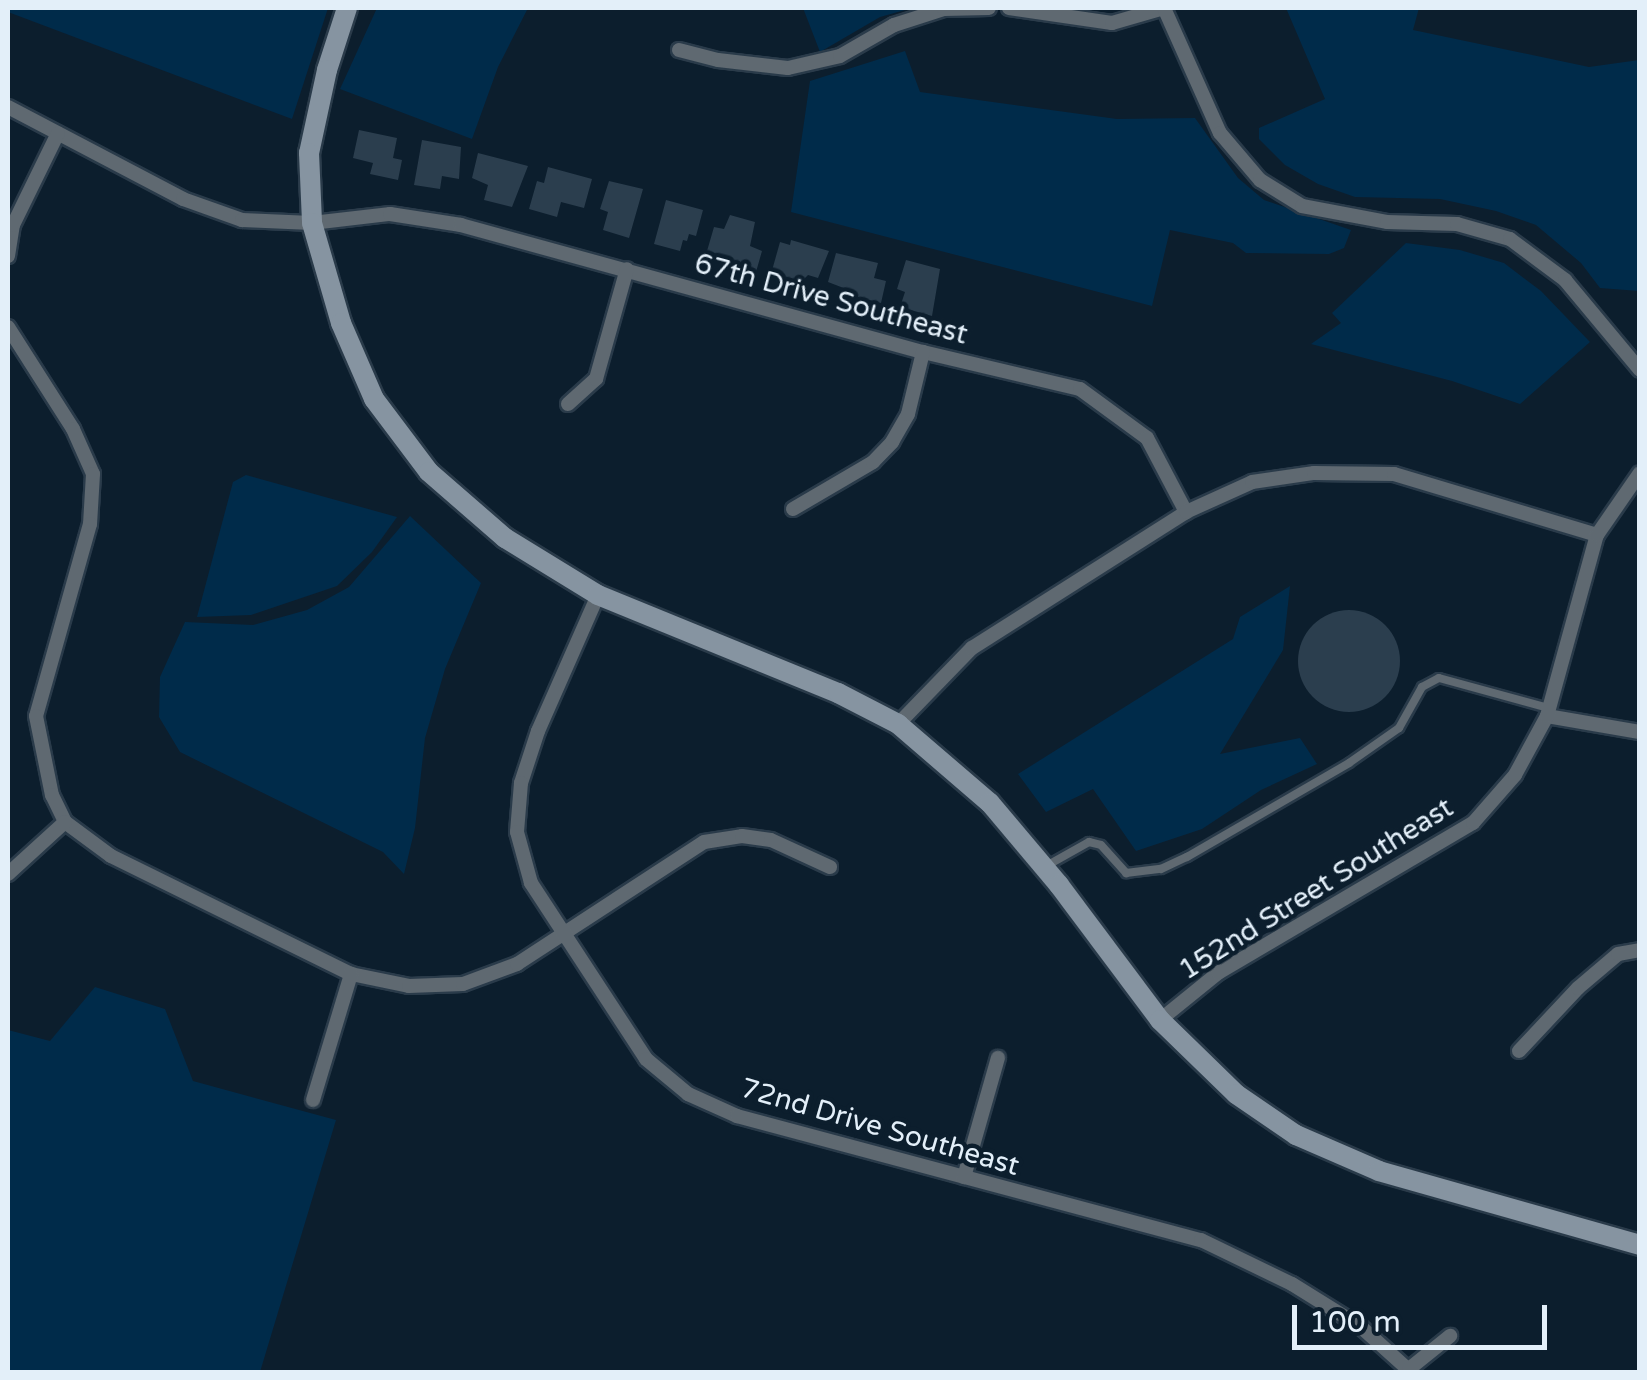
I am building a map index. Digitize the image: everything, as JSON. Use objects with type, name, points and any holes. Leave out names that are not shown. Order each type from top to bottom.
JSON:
[{"type":"street","points":[[348,8],[327,70],[309,153],[312,222],[341,323],[374,399],[429,472],[505,538],[598,595],[838,693],[898,724],[990,803],[1044,867],[1160,1020],[1236,1094],[1296,1135],[1379,1171],[1640,1245]]},
{"type":"street","points":[[678,50],[718,60],[788,68],[840,56],[894,25],[944,9],[989,8]]},
{"type":"street","points":[[1010,8],[1112,23],[1164,8],[1220,133],[1260,180],[1302,206],[1387,222],[1457,224],[1510,238],[1565,280],[1640,370]]},
{"type":"street","name":"67th Drive Southeast","points":[[8,106],[211,212],[242,220],[312,222],[390,214],[460,224],[924,352],[1080,390],[1147,438],[1186,512]]},
{"type":"street","points":[[8,256],[13,225],[58,132]]},
{"type":"street","points":[[568,404],[596,378],[626,270]]},
{"type":"street","points":[[8,328],[73,429],[93,474],[90,524],[36,716],[52,795],[65,822],[111,856],[351,974],[409,986],[463,984],[517,964],[704,842],[742,836],[771,840],[830,866]]},
{"type":"street","points":[[793,509],[873,462],[892,442],[908,414],[924,352]]},
{"type":"street","points":[[898,724],[972,648],[1186,512],[1252,482],[1314,473],[1394,474],[1597,535]]},
{"type":"street","name":"152nd Street Southeast","points":[[1160,1020],[1218,974],[1473,822],[1515,775],[1548,712],[1597,535],[1640,473]]},
{"type":"street","name":"72nd Drive Southeast","points":[[598,595],[564,665],[520,783],[517,832],[530,883],[646,1059],[688,1094],[737,1116],[1201,1240],[1306,1293],[1360,1326],[1410,1371],[1450,1336]]},
{"type":"street","points":[[1548,712],[1640,732]]},
{"type":"street","points":[[8,874],[65,822]]},
{"type":"street","points":[[1519,1050],[1591,976],[1618,954],[1640,950]]},
{"type":"street","points":[[313,1100],[351,974]]},
{"type":"street","points":[[964,1177],[998,1058]]},
{"type":"lane","points":[[1044,867],[1089,842],[1101,845],[1126,873],[1161,869],[1187,857],[1399,728],[1422,687],[1439,678],[1548,712]]},
{"type":"shaded area","points":[[8,8],[328,8],[292,119],[8,12]]},
{"type":"shaded area","points":[[377,8],[528,8],[498,67],[472,139],[340,89]]},
{"type":"shaded area","points":[[803,8],[912,8],[880,17],[820,52]]},
{"type":"shaded area","points":[[1286,8],[1419,8],[1413,30],[1589,67],[1639,60],[1639,291],[1600,288],[1581,263],[1536,225],[1496,211],[1440,199],[1355,197],[1318,184],[1285,165],[1259,139],[1259,128],[1325,99]]},
{"type":"shaded area","points":[[905,51],[920,92],[1117,119],[1195,118],[1238,178],[1264,200],[1351,230],[1344,248],[1329,254],[1246,253],[1233,243],[1170,230],[1152,306],[791,212],[810,81]]},
{"type":"shaded area","points":[[1406,243],[1460,250],[1504,263],[1541,291],[1590,342],[1520,404],[1452,381],[1311,344],[1341,323],[1332,313]]},
{"type":"shaded area","points":[[246,475],[397,517],[372,552],[337,586],[251,615],[197,617],[233,482]]},
{"type":"shaded area","points":[[410,516],[481,583],[445,669],[425,738],[415,828],[404,874],[383,852],[180,752],[159,717],[160,677],[185,622],[253,625],[307,610],[349,587]]},
{"type":"shaded area","points":[[1290,586],[1283,650],[1220,754],[1300,738],[1317,764],[1261,790],[1202,829],[1136,851],[1093,789],[1046,812],[1018,774],[1233,639],[1240,617]]},
{"type":"shaded area","points":[[95,987],[165,1009],[193,1081],[336,1120],[260,1372],[8,1372],[8,1030],[50,1041]]},
{"type":"building","points":[[359,130],[397,138],[393,158],[402,160],[398,180],[370,174],[373,163],[353,158]]},
{"type":"building","points":[[422,140],[461,147],[459,179],[442,176],[440,189],[414,185]]},
{"type":"building","points":[[478,153],[528,166],[512,207],[484,200],[488,185],[472,178]]},
{"type":"building","points":[[548,167],[592,179],[584,208],[561,202],[557,217],[529,209],[537,181],[544,183]]},
{"type":"building","points":[[609,181],[643,189],[629,238],[603,230],[608,212],[600,209]]},
{"type":"building","points":[[666,200],[703,210],[696,236],[689,234],[680,251],[654,244]]},
{"type":"building","points":[[730,215],[755,222],[750,246],[762,251],[756,272],[729,264],[724,256],[707,251],[714,227],[724,229]]},
{"type":"building","points":[[791,240],[829,251],[818,278],[808,275],[799,284],[771,274],[780,242],[790,245]]},
{"type":"building","points":[[836,253],[878,263],[874,278],[886,281],[881,303],[853,296],[854,292],[828,282]]},
{"type":"building","points":[[906,260],[940,269],[932,316],[900,307],[905,292],[897,289]]},
{"type":"building","points":[[1349,610],[1368,614],[1385,625],[1396,642],[1400,661],[1396,680],[1385,697],[1368,708],[1349,712],[1330,708],[1313,697],[1302,680],[1298,661],[1302,642],[1313,625],[1330,614]]}]
